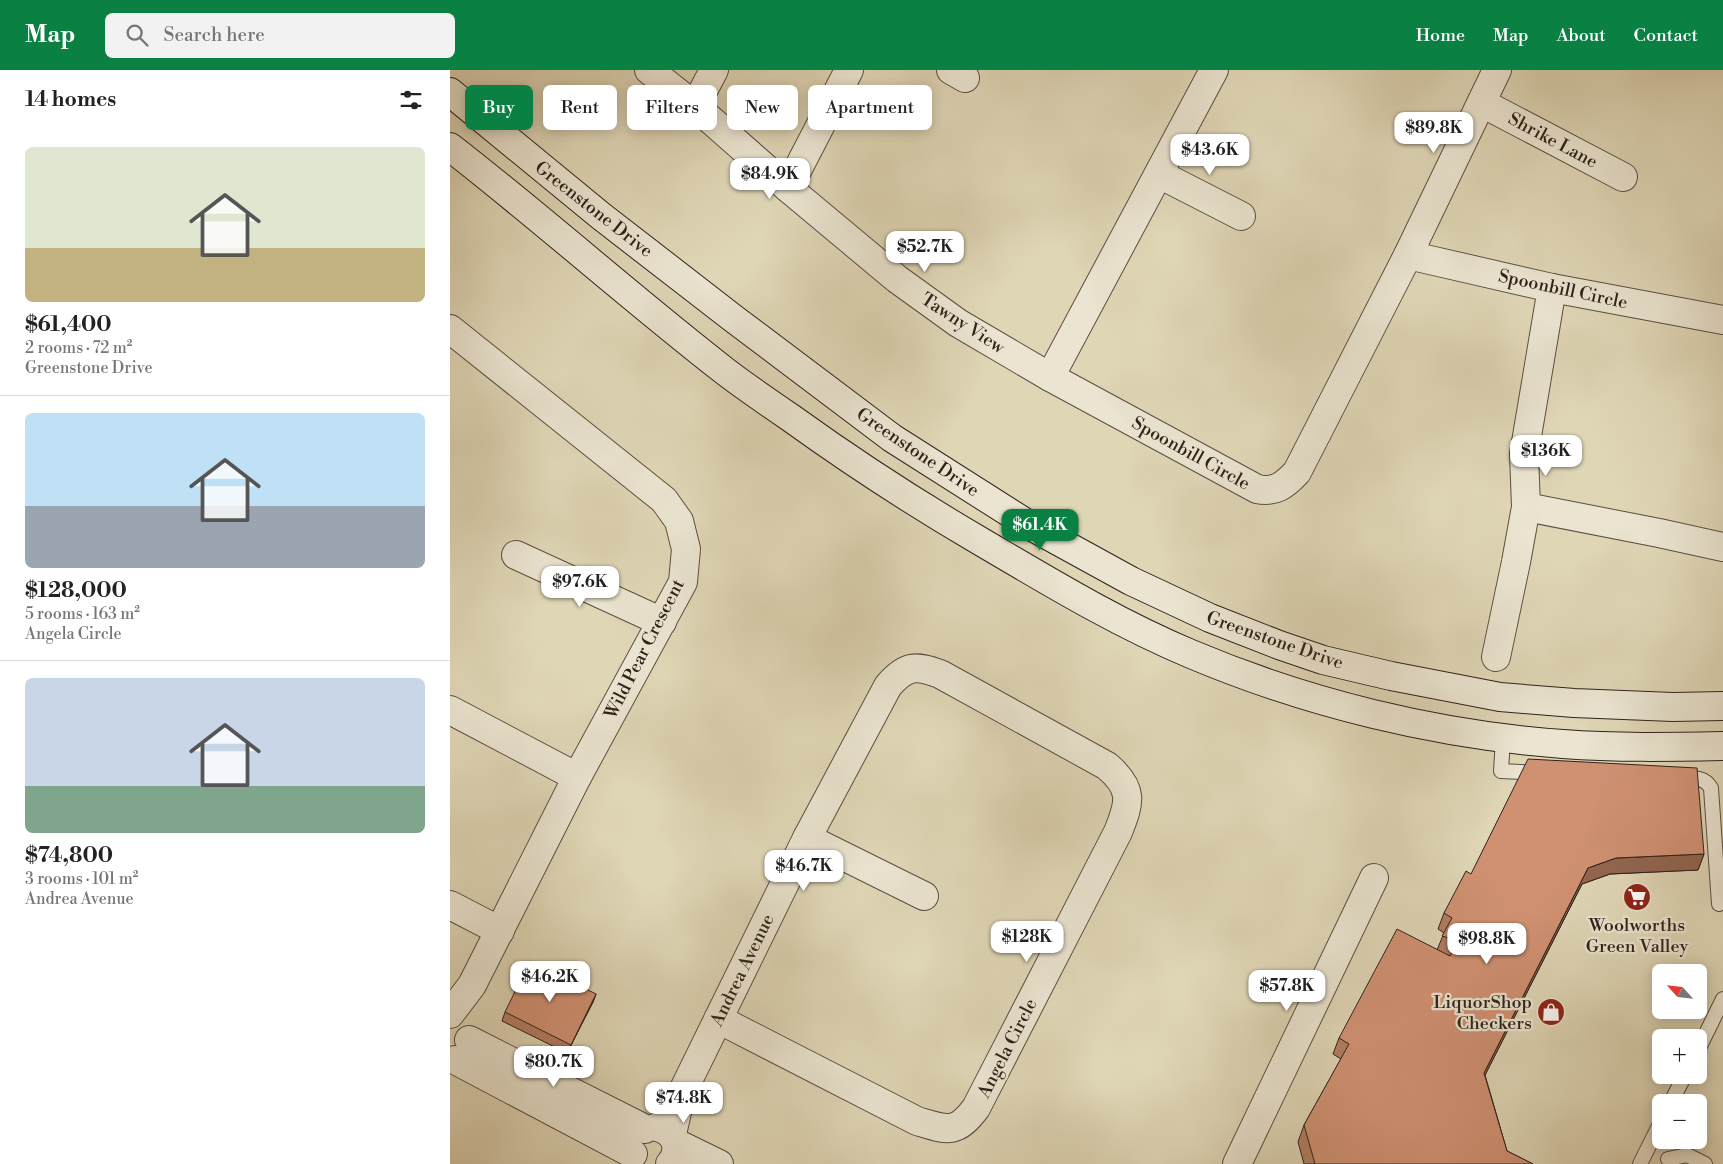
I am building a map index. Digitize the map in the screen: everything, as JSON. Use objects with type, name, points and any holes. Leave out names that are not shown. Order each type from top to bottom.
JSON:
[{"type":"street","name":"Tawny View","points":[[649,70],[668,85]]},
{"type":"street","points":[[706,85],[714,70]]},
{"type":"street","points":[[788,188],[848,70]]},
{"type":"street","points":[[1050,377],[1214,70]]},
{"type":"street","points":[[1408,255],[1497,70]]},
{"type":"street","name":"Greenstone Drive","points":[[450,92],[609,222],[892,438],[1029,525],[1132,581],[1210,618],[1279,645],[1323,660],[1391,676],[1500,697],[1673,707],[1723,706]]},
{"type":"street","name":"Shrike Lane","points":[[1482,104],[1624,177]]},
{"type":"street","name":"Tawny View","points":[[717,125],[788,188],[912,290],[958,323],[1050,377]]},
{"type":"street","points":[[450,147],[727,373],[874,476],[1066,591],[1145,633],[1188,653],[1253,679],[1323,701],[1412,722],[1503,738],[1565,744],[1723,746]]},
{"type":"street","points":[[1159,174],[1241,216]]},
{"type":"street","name":"Spoonbill Circle","points":[[1050,377],[1257,489],[1267,491],[1277,489],[1288,482],[1297,472],[1408,255],[1552,288],[1723,320]]},
{"type":"street","points":[[1496,657],[1526,507],[1524,454],[1552,288]]},
{"type":"street","name":"Wild Pear Crescent","points":[[450,329],[664,500],[679,521],[686,549],[683,582],[577,777],[472,985],[456,1037]]},
{"type":"street","points":[[1526,507],[1723,547]]},
{"type":"street","points":[[516,555],[662,622]]},
{"type":"street","name":"Andrea Avenue","points":[[637,1161],[633,1144],[637,1135],[663,1139],[680,1095],[807,838],[888,686],[898,674],[910,668]]},
{"type":"street","name":"Angela Circle","points":[[718,1019],[917,1120],[938,1127],[952,1128],[966,1121],[976,1108],[1118,832],[1125,816],[1128,802],[1127,788],[1107,766],[949,678],[924,668],[910,668]]},
{"type":"street","points":[[450,710],[577,777]]},
{"type":"street","points":[[807,838],[924,896]]},
{"type":"street","points":[[1237,1164],[1374,878]]},
{"type":"street","points":[[450,904],[500,931]]},
{"type":"street","points":[[456,1037],[663,1139],[719,1164]]},
{"type":"street","points":[[456,1037],[637,1161]]},
{"type":"lane","points":[[1503,738],[1500,771],[1556,773]]},
{"type":"lane","points":[[1669,777],[1702,779],[1711,788],[1719,904]]},
{"type":"lane","points":[[1707,1032],[1723,999]]},
{"type":"lane","points":[[1640,1164],[1652,1139]]},
{"type":"lane","points":[[1647,1149],[1670,1161],[1687,1155],[1705,1164]]},
{"type":"building","points":[[1528,759],[1697,768],[1704,854],[1616,858],[1588,868],[1484,1073],[1507,1151],[1533,1164],[1315,1164],[1304,1125],[1349,1044],[1339,1038],[1397,929],[1450,956],[1458,941],[1442,936],[1452,918],[1444,913],[1466,871],[1471,874]]},
{"type":"building","points":[[530,961],[596,994],[571,1045],[505,1012]]},
{"type":"place","name":"Woolworths Green Valley","points":[[1637,897]]},
{"type":"place","name":"LiquorShop Checkers","points":[[1551,1012]]}]
